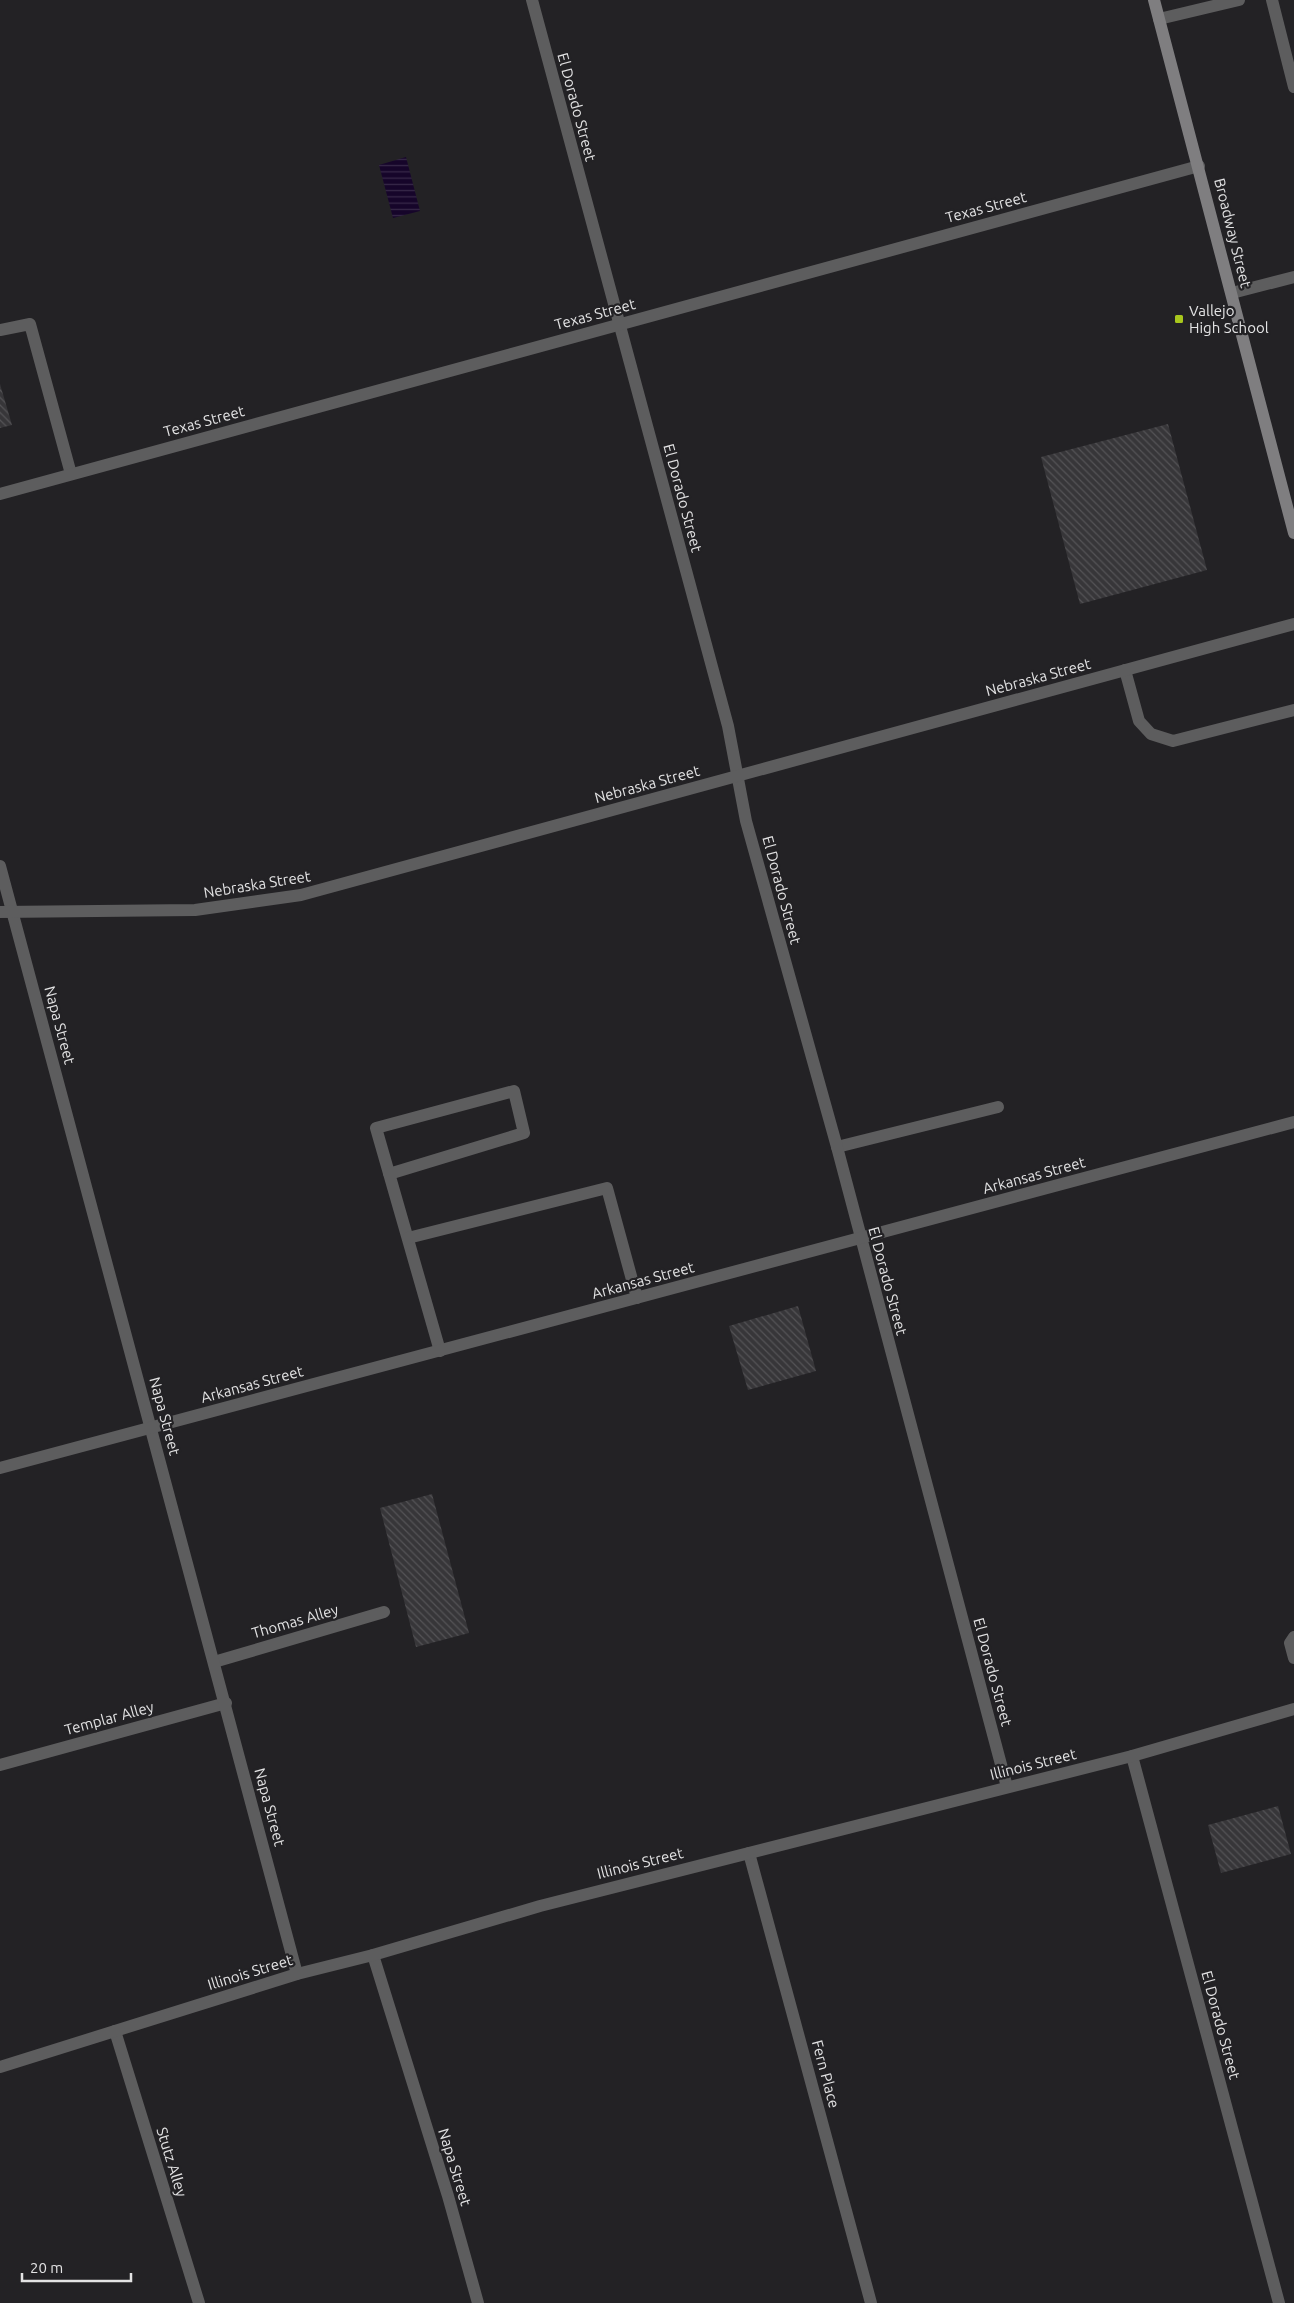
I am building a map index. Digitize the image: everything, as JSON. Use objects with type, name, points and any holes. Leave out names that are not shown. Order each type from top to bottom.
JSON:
[{"type":"main road","name":"Broadway Street","points":[[1154,0],[1294,533]]},
{"type":"street","name":"El Dorado Street","points":[[532,0],[728,726],[746,821],[837,1147],[1007,1787]]},
{"type":"street","points":[[1159,19],[1239,0]]},
{"type":"street","points":[[1272,0],[1294,87]]},
{"type":"street","name":"Texas Street","points":[[0,494],[1199,166]]},
{"type":"street","points":[[1232,293],[1294,277]]},
{"type":"street","points":[[0,330],[30,324],[71,474]]},
{"type":"street","name":"Nebraska Street","points":[[6,912],[195,910],[301,896],[1294,624]]},
{"type":"street","points":[[1125,670],[1139,721],[1151,734],[1173,741],[1294,710]]},
{"type":"street","name":"Napa Street","points":[[0,866],[6,912],[152,1428],[297,1974]]},
{"type":"street","points":[[389,1174],[524,1133],[514,1091],[376,1128],[389,1174],[408,1238],[440,1351]]},
{"type":"street","points":[[837,1147],[998,1107]]},
{"type":"street","name":"Arkansas Street","points":[[0,1468],[1294,1122]]},
{"type":"street","points":[[408,1238],[607,1188],[637,1298]]},
{"type":"street","name":"Thomas Alley","points":[[214,1662],[384,1612]]},
{"type":"street","points":[[1294,1637],[1290,1643],[1294,1658]]},
{"type":"street","name":"Templar Alley","points":[[0,1765],[226,1703]]},
{"type":"street","name":"Illinois Street","points":[[0,2067],[297,1974],[373,1955],[540,1906],[1132,1756],[1294,1709]]},
{"type":"street","name":"El Dorado Street","points":[[1132,1756],[1279,2303]]},
{"type":"street","name":"Fern Place","points":[[748,1853],[871,2303]]},
{"type":"street","name":"Napa Street","points":[[373,1955],[448,2196],[478,2303]]},
{"type":"street","name":"Stutz Alley","points":[[115,2031],[199,2303]]},
{"type":"shaded area","points":[[406,157],[420,211],[393,218],[379,165]]},
{"type":"building","points":[[0,384],[12,425],[0,428]]},
{"type":"building","points":[[1168,424],[1207,570],[1080,604],[1041,457]]},
{"type":"building","points":[[798,1306],[816,1371],[748,1390],[729,1326]]},
{"type":"building","points":[[432,1494],[469,1633],[416,1647],[380,1508]]},
{"type":"building","points":[[1278,1806],[1291,1854],[1221,1873],[1208,1825]]},
{"type":"place","name":"Vallejo High School","points":[[1179,319]]}]
